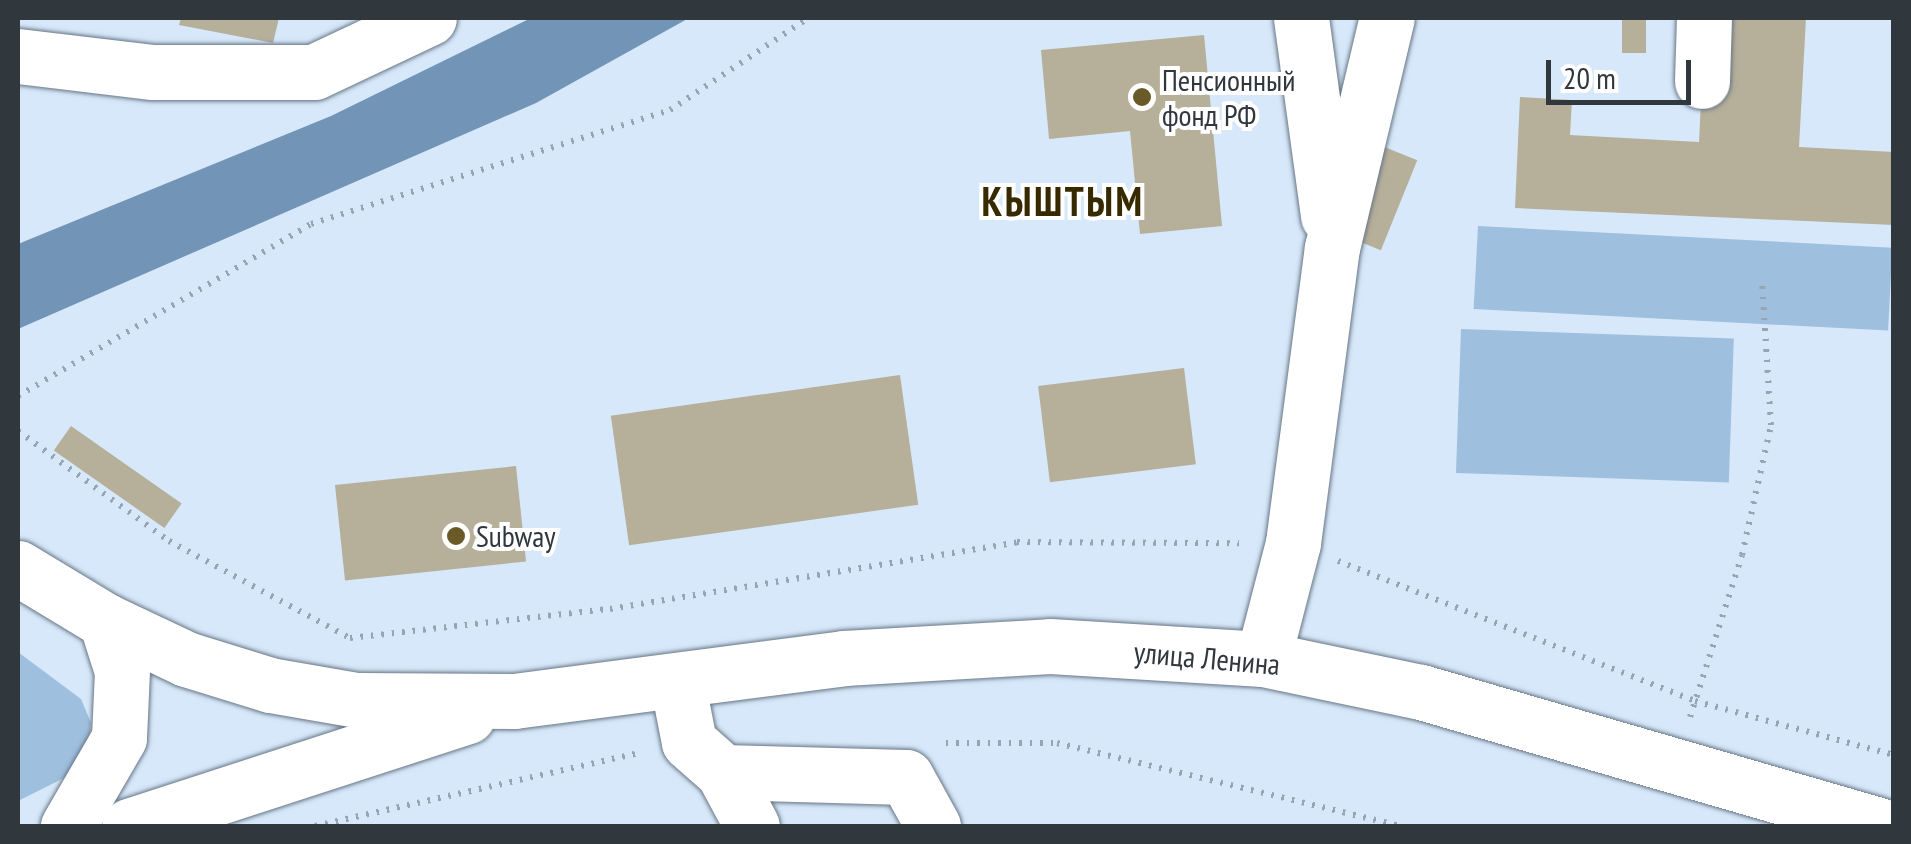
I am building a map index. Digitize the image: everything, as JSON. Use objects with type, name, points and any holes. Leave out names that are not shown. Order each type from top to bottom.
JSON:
[{"type":"main road","points":[[18,56],[153,72],[314,72],[429,18]]},
{"type":"main road","points":[[1301,18],[1332,248]]},
{"type":"main road","points":[[1263,658],[1293,543],[1332,248],[1387,18]]},
{"type":"main road","points":[[1702,80],[1704,18]]},
{"type":"main road","points":[[18,551],[91,609],[122,672],[120,738],[68,826]]},
{"type":"main road","points":[[18,568],[186,658],[270,685],[356,700],[514,701]]},
{"type":"main road","name":"улица Ленина","points":[[514,701],[844,658],[1050,646],[1263,658],[1421,692],[1882,826]]},
{"type":"main road","points":[[676,681],[689,742],[723,772],[752,826]]},
{"type":"main road","points":[[129,826],[514,701]]},
{"type":"main road","points":[[723,772],[906,777],[933,826]]},
{"type":"path","points":[[18,396],[310,224],[670,110],[808,18]]},
{"type":"path","points":[[1673,766],[1742,555],[1771,425],[1762,280]]},
{"type":"shaded area","points":[[531,18],[689,18],[536,103],[18,329],[18,244],[331,116]]},
{"type":"shaded area","points":[[1478,226],[1892,248],[1888,331],[1474,309]]},
{"type":"shaded area","points":[[1461,329],[1734,339],[1729,482],[1456,473]]},
{"type":"shaded area","points":[[18,652],[81,699],[91,723],[88,750],[74,773],[18,801]]},
{"type":"building","points":[[181,18],[279,18],[273,43],[179,25]]},
{"type":"building","points":[[1622,18],[1646,18],[1646,53],[1622,53]]},
{"type":"building","points":[[1705,18],[1806,18],[1799,147],[1894,152],[1894,225],[1515,208],[1520,97],[1572,100],[1570,135],[1699,142]]},
{"type":"building","points":[[1204,35],[1222,226],[1140,234],[1130,131],[1049,139],[1041,50]]},
{"type":"building","points":[[1382,146],[1417,160],[1381,250],[1346,236]]},
{"type":"building","points":[[1184,368],[1196,464],[1050,482],[1038,386]]},
{"type":"building","points":[[900,375],[918,505],[629,545],[611,416]]},
{"type":"building","points":[[71,426],[182,503],[164,528],[54,451]]},
{"type":"building","points":[[516,466],[526,561],[345,580],[335,485]]},
{"type":"place","name":"Пенсионный фонд РФ","points":[[1142,97]]},
{"type":"place","name":"Subway","points":[[456,536]]},
{"type":"district","name":"КЫШТЫМ","points":[[1063,201]]}]
